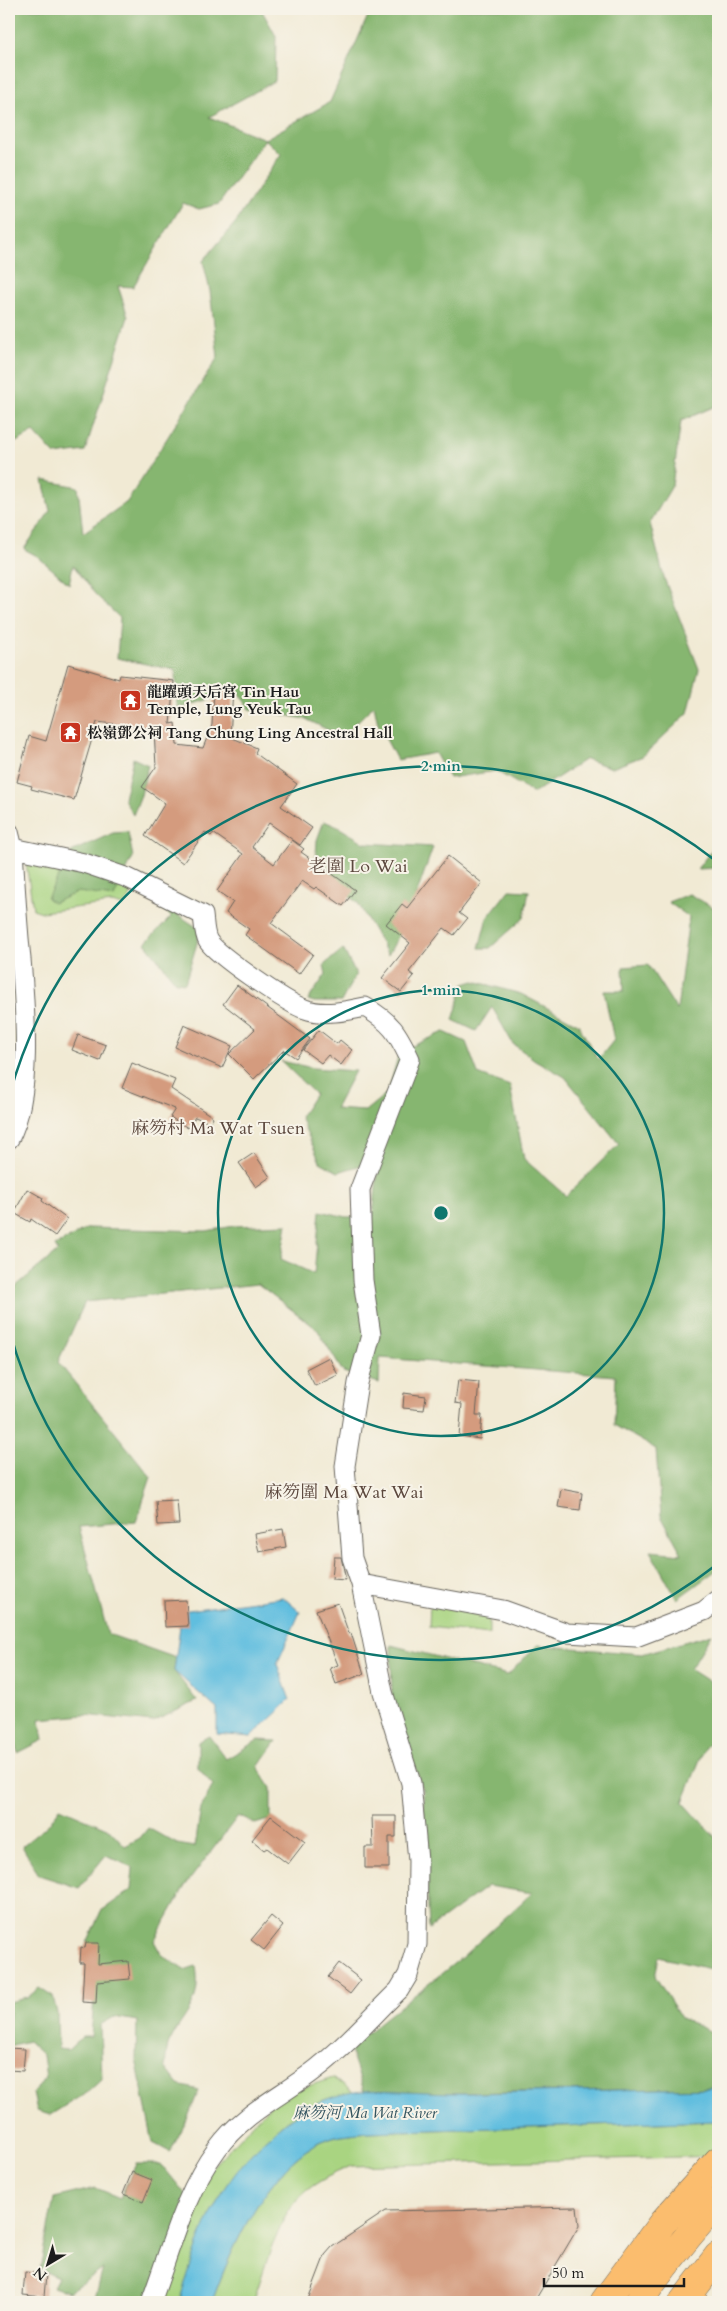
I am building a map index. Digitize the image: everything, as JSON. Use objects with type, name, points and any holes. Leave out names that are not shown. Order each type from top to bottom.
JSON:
[{"type":"highway","points":[[604,2302],[663,2222],[718,2161]]},
{"type":"highway","points":[[639,2302],[684,2240],[718,2202]]},
{"type":"highway","points":[[683,2302],[718,2256]]},
{"type":"street","points":[[9,1139],[16,1127],[23,1085],[26,1009],[11,840],[128,878],[203,914],[208,940],[221,954],[305,1010],[342,1012],[365,1007],[380,1016],[397,1032],[410,1059],[360,1188],[363,1280],[371,1335],[358,1383],[346,1466],[352,1558],[361,1584],[383,1692],[411,1783],[418,1861],[418,1917],[415,1956],[408,1975],[399,1990],[360,2028],[320,2066],[252,2112],[218,2147],[203,2170],[191,2195],[151,2302]]},
{"type":"street","points":[[361,1584],[503,1610],[567,1633],[636,1637],[704,1611],[718,1600]]},
{"type":"green space","points":[[9,9],[261,9],[276,36],[275,81],[209,117],[265,139],[219,204],[199,209],[183,203],[133,287],[118,286],[128,317],[85,451],[55,455],[34,432],[9,446]]},
{"type":"green space","points":[[371,9],[718,9],[718,405],[681,421],[672,486],[650,523],[664,578],[699,669],[688,713],[643,756],[612,768],[586,759],[534,793],[496,771],[449,778],[435,753],[397,760],[378,724],[374,705],[342,737],[306,719],[250,709],[237,691],[178,709],[175,670],[117,658],[120,618],[95,594],[73,565],[69,584],[37,556],[24,549],[50,511],[43,480],[78,487],[83,533],[127,502],[218,357],[210,291],[203,261],[236,222],[281,154],[265,139],[330,102]]},
{"type":"green space","points":[[133,758],[148,765],[141,795],[133,815],[124,799]]},
{"type":"green space","points":[[324,821],[365,843],[433,847],[408,919],[388,955],[358,903],[315,872],[317,840]]},
{"type":"green space","points":[[716,831],[718,832],[718,868],[697,869],[714,847]]},
{"type":"green space","points":[[128,832],[133,857],[114,897],[78,892],[53,903],[47,898],[71,852],[113,833]]},
{"type":"green space","points":[[25,856],[134,886],[129,899],[123,906],[112,903],[42,912],[33,909]]},
{"type":"green space","points":[[509,890],[529,891],[524,918],[490,948],[479,948],[487,918]]},
{"type":"green space","points":[[689,894],[718,910],[718,1569],[677,1599],[650,1551],[682,1554],[661,1516],[656,1449],[614,1425],[616,1376],[380,1358],[379,1383],[343,1372],[317,1329],[258,1284],[85,1302],[58,1362],[151,1477],[136,1522],[79,1527],[108,1634],[176,1658],[174,1671],[197,1701],[153,1722],[85,1715],[40,1719],[43,1740],[18,1753],[9,1727],[9,1292],[58,1251],[55,1246],[88,1228],[206,1231],[234,1226],[287,1224],[281,1259],[314,1274],[320,1211],[347,1217],[373,1215],[379,1160],[338,1172],[320,1162],[300,1117],[315,1094],[281,1061],[313,1068],[355,1071],[335,1109],[365,1111],[388,1092],[399,1052],[444,1032],[466,1042],[478,1074],[510,1086],[524,1159],[566,1196],[619,1144],[565,1077],[535,1060],[513,1044],[492,1007],[476,1031],[453,1020],[464,984],[474,981],[521,994],[578,1024],[598,1060],[614,1040],[604,991],[624,991],[623,967],[648,965],[677,1010],[689,917],[668,902]]},
{"type":"green space","points":[[153,898],[201,930],[185,983],[176,982],[145,943],[171,917]]},
{"type":"green space","points":[[343,949],[356,974],[341,1002],[314,1002],[308,1000],[326,974],[324,965]]},
{"type":"green space","points":[[430,1602],[489,1610],[489,1634],[429,1627]]},
{"type":"green space","points":[[712,1634],[690,1669],[718,1687],[718,1736],[705,1747],[683,1802],[715,1837],[718,1836],[718,1969],[715,1970],[659,1957],[655,1976],[681,2018],[718,2035],[718,2088],[459,2093],[364,2091],[349,2047],[461,1958],[532,1893],[488,1886],[429,1929],[423,1790],[392,1700],[391,1645],[508,1675],[537,1645],[642,1654]]},
{"type":"green space","points":[[209,1736],[226,1759],[258,1740],[277,1741],[258,1767],[271,1788],[271,1819],[255,1824],[238,1816],[185,1886],[154,1941],[161,1954],[184,1970],[196,1966],[197,1979],[197,1990],[191,2007],[169,2044],[165,2067],[179,2085],[199,2090],[186,2122],[170,2152],[153,2143],[136,2059],[137,2021],[114,2017],[100,2025],[102,2079],[89,2091],[50,2115],[37,2111],[33,2093],[46,2078],[43,2055],[28,2041],[9,2046],[9,2002],[27,1998],[39,1988],[53,1997],[57,2013],[58,2049],[68,2050],[82,2037],[91,2037],[94,1999],[83,1952],[101,1911],[131,1890],[133,1868],[106,1855],[79,1888],[39,1875],[22,1846],[48,1825],[60,1808],[109,1829],[125,1846],[140,1838],[148,1828],[177,1844],[195,1847],[201,1808],[213,1785],[198,1768],[198,1742]]},
{"type":"green space","points":[[333,2078],[354,2093],[330,2098],[311,2105],[279,2127],[264,2141],[237,2172],[217,2202],[201,2239],[179,2302],[158,2302],[210,2169],[280,2095]]},
{"type":"green space","points":[[718,2121],[718,2156],[351,2166],[313,2186],[294,2203],[281,2224],[253,2302],[212,2302],[241,2233],[270,2187],[287,2167],[306,2151],[331,2137],[367,2132]]},
{"type":"green space","points":[[136,2164],[161,2164],[191,2201],[155,2302],[94,2302],[103,2269],[69,2292],[53,2287],[58,2277],[40,2269],[54,2198],[96,2188],[120,2198]]},
{"type":"water","points":[[283,1597],[300,1612],[277,1664],[290,1700],[251,1737],[217,1734],[217,1709],[174,1671],[182,1611]]},
{"type":"water","name":"麻笏河 Ma Wat River","points":[[718,2088],[718,2121],[367,2132],[331,2137],[306,2151],[287,2167],[270,2187],[241,2233],[212,2302],[179,2302],[206,2224],[230,2181],[261,2144],[279,2128],[319,2102],[341,2095],[364,2091],[459,2093]]},
{"type":"building","points":[[68,664],[119,679],[120,675],[174,681],[170,724],[175,723],[177,745],[203,748],[212,725],[214,688],[233,689],[230,737],[257,748],[255,753],[297,784],[281,806],[312,828],[300,845],[269,823],[252,847],[274,864],[292,840],[304,849],[301,852],[355,890],[343,906],[316,887],[314,889],[302,881],[271,923],[313,954],[299,974],[245,935],[249,929],[226,913],[233,902],[217,891],[243,854],[213,833],[211,836],[205,832],[183,863],[145,836],[165,803],[142,787],[156,767],[154,729],[97,722],[74,800],[31,789],[32,786],[17,782],[29,736],[46,741]]},
{"type":"building","points":[[448,856],[482,883],[459,913],[467,919],[454,935],[444,928],[409,972],[414,976],[401,992],[382,978],[410,943],[386,924],[402,904],[407,908]]},
{"type":"building","points":[[237,985],[310,1039],[296,1058],[284,1050],[254,1079],[229,1054],[255,1029],[223,1004]]},
{"type":"building","points":[[184,1025],[232,1046],[222,1068],[175,1047]]},
{"type":"building","points":[[319,1030],[337,1044],[340,1040],[352,1050],[341,1065],[328,1055],[321,1063],[303,1050]]},
{"type":"building","points":[[78,1035],[106,1045],[100,1061],[72,1050]]},
{"type":"building","points":[[132,1063],[175,1080],[171,1089],[213,1117],[210,1123],[195,1117],[188,1128],[170,1117],[175,1109],[122,1088]]},
{"type":"building","points":[[254,1153],[270,1177],[256,1187],[239,1163]]},
{"type":"building","points":[[27,1189],[43,1198],[42,1201],[67,1219],[55,1236],[31,1219],[30,1222],[14,1213]]},
{"type":"building","points":[[329,1357],[338,1375],[315,1386],[306,1369]]},
{"type":"building","points":[[458,1380],[479,1382],[476,1415],[482,1415],[480,1439],[459,1436],[462,1404],[455,1403]]},
{"type":"building","points":[[404,1393],[426,1396],[424,1410],[403,1408]]},
{"type":"building","points":[[561,1489],[582,1493],[580,1510],[558,1507]]},
{"type":"building","points":[[177,1500],[179,1524],[158,1525],[156,1501]]},
{"type":"building","points":[[283,1529],[286,1547],[259,1552],[255,1534]]},
{"type":"building","points":[[334,1557],[341,1557],[346,1580],[332,1579]]},
{"type":"building","points":[[186,1600],[188,1626],[165,1627],[164,1601]]},
{"type":"building","points":[[338,1603],[349,1634],[351,1633],[364,1674],[336,1684],[330,1668],[338,1665],[316,1610]]},
{"type":"building","points":[[271,1816],[305,1842],[288,1864],[267,1848],[264,1850],[252,1840]]},
{"type":"building","points":[[372,1816],[396,1816],[396,1837],[389,1837],[389,1868],[365,1868],[365,1847],[373,1847]]},
{"type":"building","points":[[271,1916],[283,1926],[264,1950],[251,1940]]},
{"type":"building","points":[[86,1943],[99,1943],[98,1964],[128,1961],[130,1979],[97,1982],[96,2003],[82,2002],[84,1963],[80,1963],[81,1947],[85,1948]]},
{"type":"building","points":[[339,1963],[361,1980],[350,1994],[328,1977]]},
{"type":"building","points":[[9,2048],[25,2049],[23,2071],[9,2070]]},
{"type":"building","points":[[132,2172],[152,2180],[143,2202],[123,2194]]},
{"type":"building","points":[[577,2207],[579,2226],[534,2302],[307,2302],[325,2255],[332,2247],[386,2211]]},
{"type":"building","points":[[25,2272],[46,2274],[44,2297],[23,2295]]},
{"type":"place","name":"龍躍頭天后宮 Tin Hau Temple, Lung Yeuk Tau","points":[[131,701]]},
{"type":"place","name":"松嶺鄧公祠 Tang Chung Ling Ancestral Hall","points":[[71,733]]},
{"type":"district","name":"老圍 Lo Wai","points":[[358,866]]},
{"type":"district","name":"麻笏村 Ma Wat Tsuen","points":[[218,1128]]},
{"type":"district","name":"麻笏圍 Ma Wat Wai","points":[[344,1492]]}]
